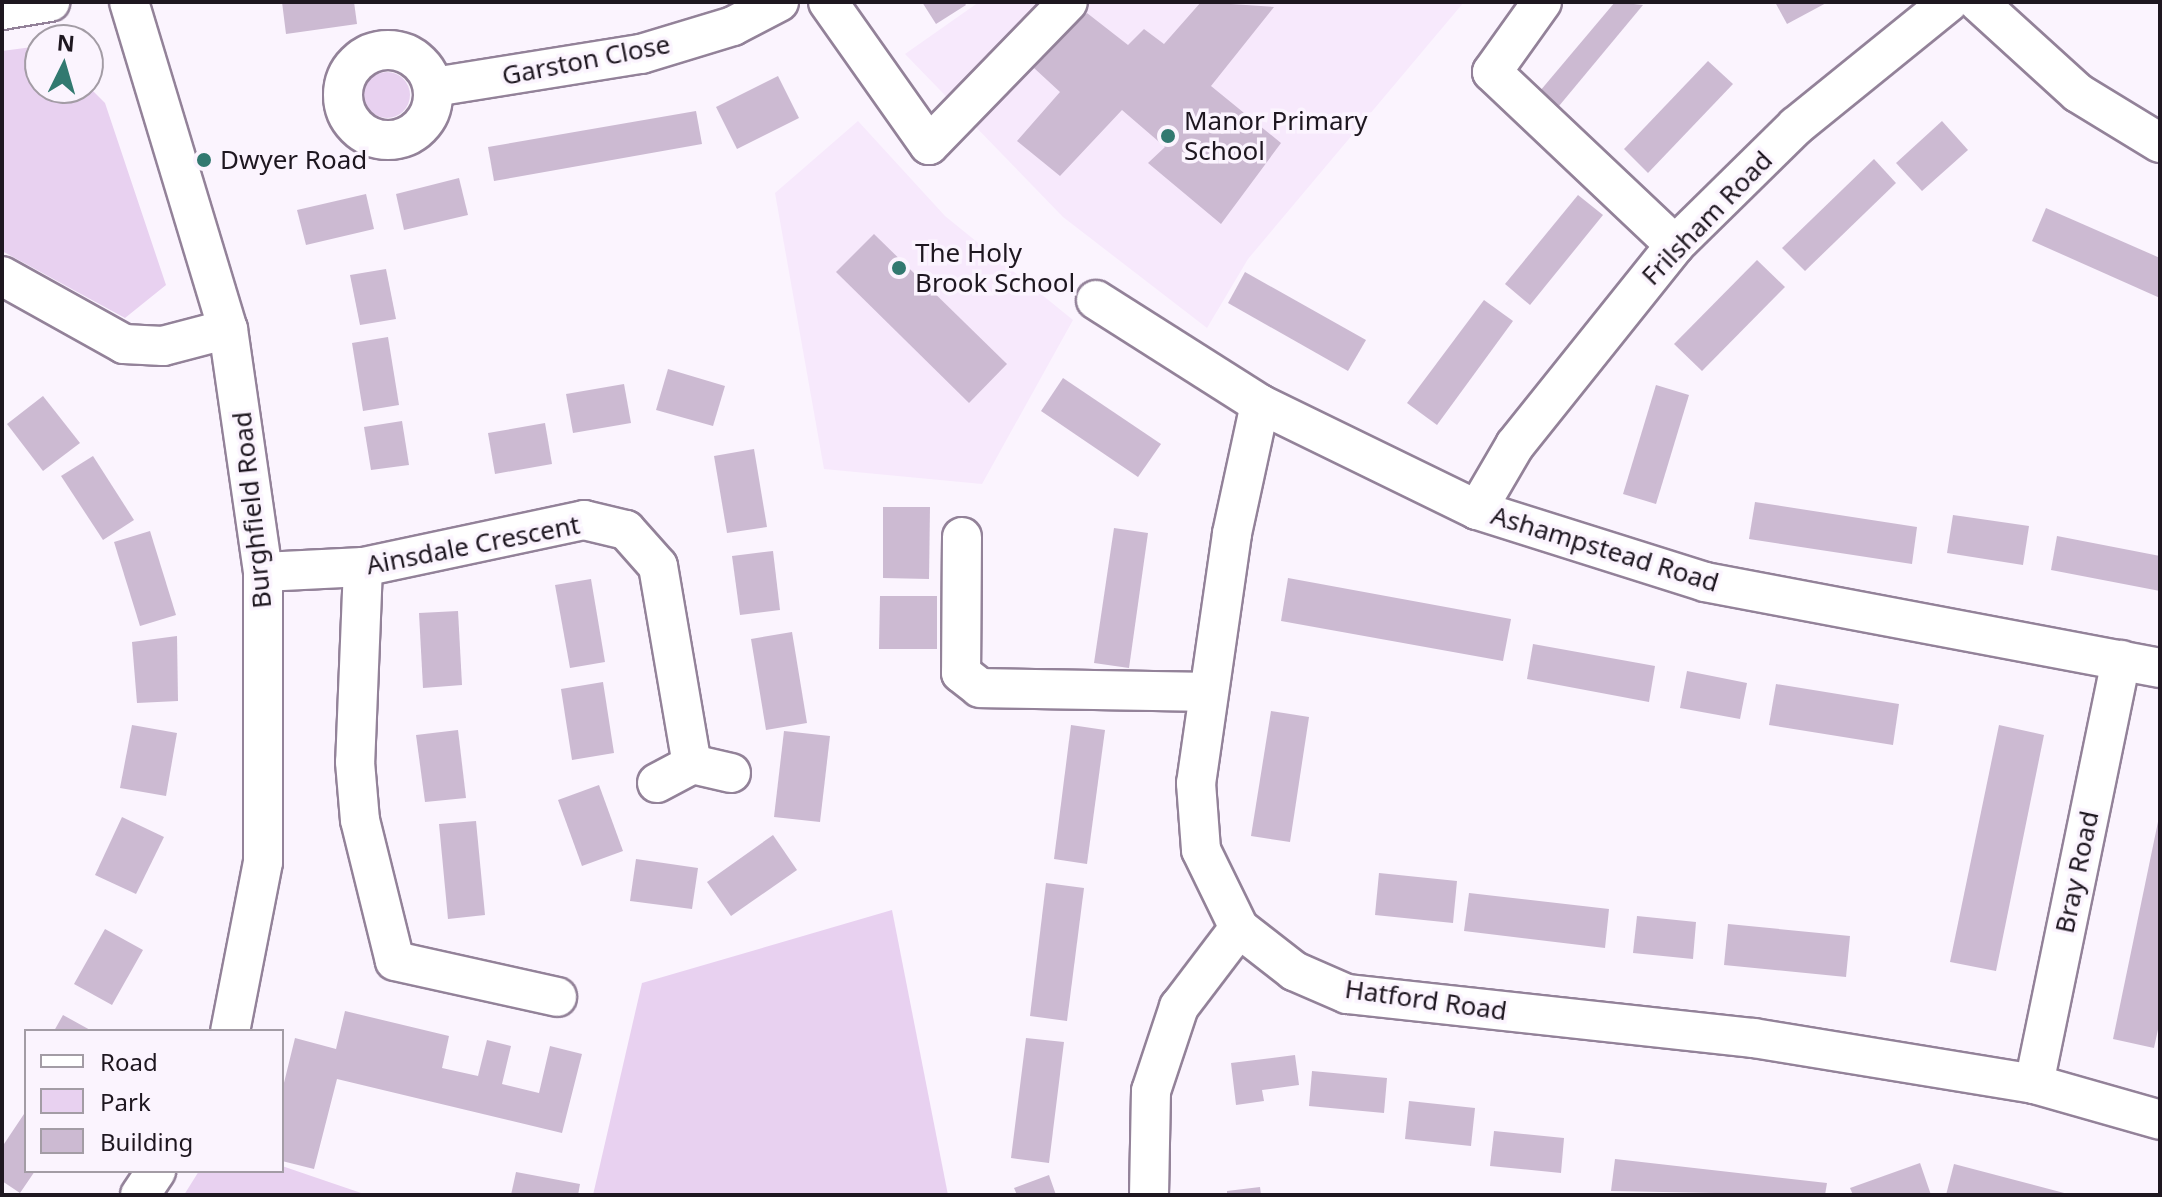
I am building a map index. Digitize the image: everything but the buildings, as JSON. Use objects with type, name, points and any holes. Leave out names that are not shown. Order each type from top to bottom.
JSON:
[{"type":"street","points":[[2,10],[50,2]]},
{"type":"street","name":"Burghfield Road","points":[[129,2],[228,329],[263,572],[263,862],[230,1029]]},
{"type":"street","name":"Garston Close","points":[[434,87],[641,54],[733,26],[779,2]]},
{"type":"street","points":[[828,2],[929,145],[1068,2]]},
{"type":"street","points":[[1542,2],[1492,72],[1675,245]]},
{"type":"street","name":"Frilsham Road","points":[[1477,510],[1515,445],[1675,245],[1796,126],[1949,2]]},
{"type":"street","points":[[1978,2],[2078,93],[2160,143]]},
{"type":"street","points":[[2,276],[124,344],[163,346],[228,329]]},
{"type":"street","name":"Ashampstead Road","points":[[1096,300],[1260,404],[1477,510],[1705,582],[2160,668]]},
{"type":"street","name":"Hatford Road","points":[[1260,404],[1208,692],[1196,783],[1201,850],[1239,928],[1294,971],[1347,994],[1754,1038],[2034,1084],[2160,1120]]},
{"type":"street","name":"Ainsdale Crescent","points":[[263,572],[363,567],[584,520],[626,530],[658,566],[692,764]]},
{"type":"street","points":[[962,537],[961,673],[980,688],[1208,692]]},
{"type":"street","points":[[363,567],[355,762],[360,820],[395,961],[557,997]]},
{"type":"street","name":"Bray Road","points":[[2034,1084],[2121,660]]},
{"type":"street","points":[[657,783],[692,764],[731,773]]},
{"type":"street","points":[[1149,1195],[1151,1091],[1160,1063],[1179,1007],[1239,928]]},
{"type":"street","points":[[140,1195],[155,1173]]},
{"type":"shaded area","name":"Manor Primary School","points":[[979,2],[1464,2],[1248,259],[1207,328],[1063,217],[905,54]]},
{"type":"shaded area","name":"The Holy Brook School","points":[[858,121],[945,216],[1073,320],[982,484],[824,469],[775,193]]},
{"type":"green space","points":[[24,48],[24,104],[105,103],[166,285],[125,318],[2,251],[2,51]]},
{"type":"green space","points":[[387,72],[403,79],[410,95],[403,111],[387,118],[371,111],[364,95],[371,79]]},
{"type":"green space","points":[[892,910],[948,1195],[593,1195],[642,983]]},
{"type":"green space","points":[[284,1167],[367,1195],[184,1195],[198,1173],[284,1173]]},
{"type":"place","name":"Manor Primary School","points":[[1168,136]]},
{"type":"place","name":"Dwyer Road","points":[[204,160]]},
{"type":"place","name":"The Holy Brook School","points":[[899,268]]}]
